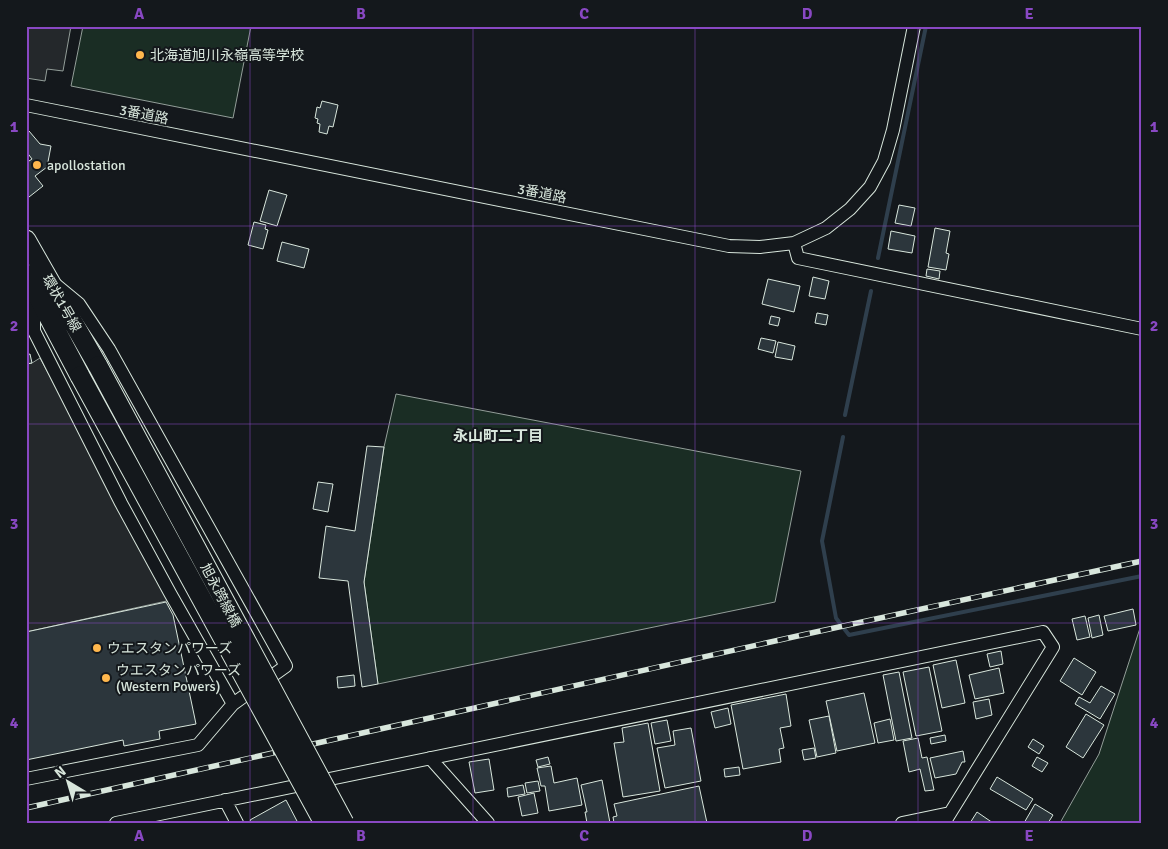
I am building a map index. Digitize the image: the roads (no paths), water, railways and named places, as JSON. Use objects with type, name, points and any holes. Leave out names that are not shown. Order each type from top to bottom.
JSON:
[{"type":"main road","name":"環状1号線","points":[[26,240],[36,280],[80,376]]},
{"type":"main road","name":"環状1号線","points":[[36,280],[98,366]]},
{"type":"main road","name":"旭永跨線橋","points":[[98,366],[344,823]]},
{"type":"main road","name":"旭永跨線橋","points":[[80,376],[324,823]]},
{"type":"street","name":"3番道路","points":[[26,105],[729,246],[760,247],[794,243],[826,228],[850,209],[870,187],[884,161],[893,130],[914,26]]},
{"type":"street","points":[[794,243],[798,258],[1142,329]]},
{"type":"street","points":[[26,779],[198,745],[233,704],[286,666],[109,349],[79,304],[36,280],[34,330],[38,339],[125,511],[233,704]]},
{"type":"street","points":[[118,823],[1043,632],[1053,647],[947,818],[902,823]]},
{"type":"street","points":[[430,758],[488,823]]},
{"type":"street","points":[[225,800],[237,823]]},
{"type":"waterway","points":[[878,258],[926,26]]},
{"type":"waterway","points":[[845,415],[871,291]]},
{"type":"waterway","points":[[843,437],[822,541],[836,618],[849,635],[1142,576]]},
{"type":"railway","points":[[26,808],[1142,561]]},
{"type":"place","name":"北海道旭川永嶺高等学校","points":[[140,55]]},
{"type":"place","name":"apollostation","points":[[37,165]]},
{"type":"place","name":"ウエスタンパワーズ","points":[[97,648]]},
{"type":"place","name":"ウエスタンパワーズ (Western Powers)","points":[[106,678]]},
{"type":"district","name":"永山町二丁目","points":[[498,436]]}]
